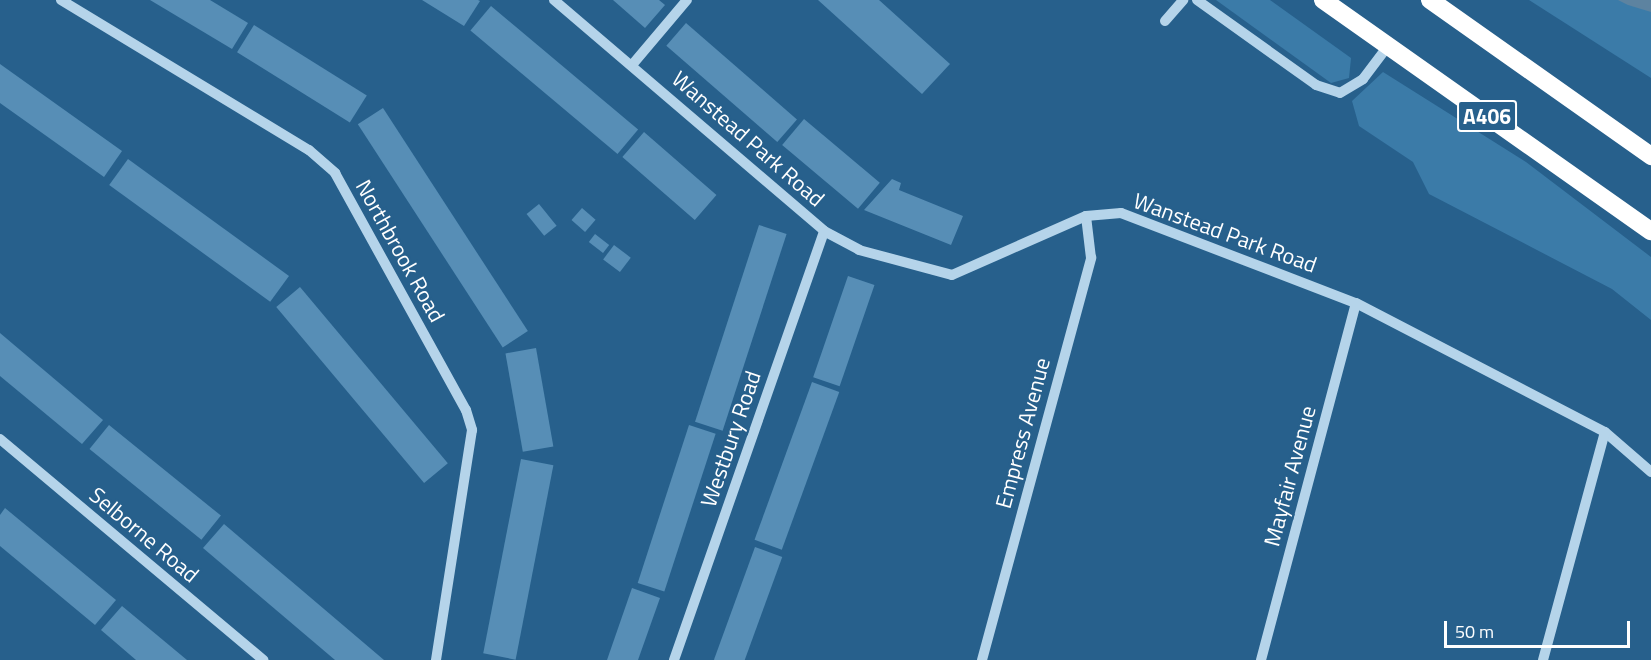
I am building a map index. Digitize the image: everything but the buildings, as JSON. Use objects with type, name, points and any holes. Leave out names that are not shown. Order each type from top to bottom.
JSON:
[{"type":"highway","name":"A406","points":[[1323,0],[1651,231]]},
{"type":"highway","name":"A406","points":[[1430,0],[1651,156]]},
{"type":"street","name":"Northbrook Road","points":[[61,0],[309,150],[334,173],[466,410],[472,430],[436,660]]},
{"type":"street","name":"Wanstead Park Road","points":[[554,0],[633,65],[824,231],[859,250],[952,275],[1086,216],[1121,213],[1356,303],[1605,432],[1651,472]]},
{"type":"street","points":[[633,65],[687,0]]},
{"type":"street","points":[[1165,21],[1183,0]]},
{"type":"street","points":[[1197,0],[1316,86],[1340,93],[1363,79],[1389,46]]},
{"type":"street","name":"Empress Avenue","points":[[982,660],[1091,258],[1086,216]]},
{"type":"street","name":"Westbury Road","points":[[674,660],[824,231]]},
{"type":"street","name":"Mayfair Avenue","points":[[1261,660],[1356,303]]},
{"type":"street","points":[[1543,660],[1605,432]]},
{"type":"street","name":"Selborne Road","points":[[0,439],[263,660]]},
{"type":"shaded area","points":[[1216,0],[1270,0],[1351,58],[1349,78],[1331,83]]},
{"type":"shaded area","points":[[1529,0],[1651,0],[1651,78]]},
{"type":"shaded area","points":[[1618,0],[1651,0],[1651,12],[1628,5]]},
{"type":"shaded area","points":[[1383,72],[1526,162],[1651,257],[1651,320],[1612,289],[1429,194],[1413,162],[1359,126],[1352,101]]}]
